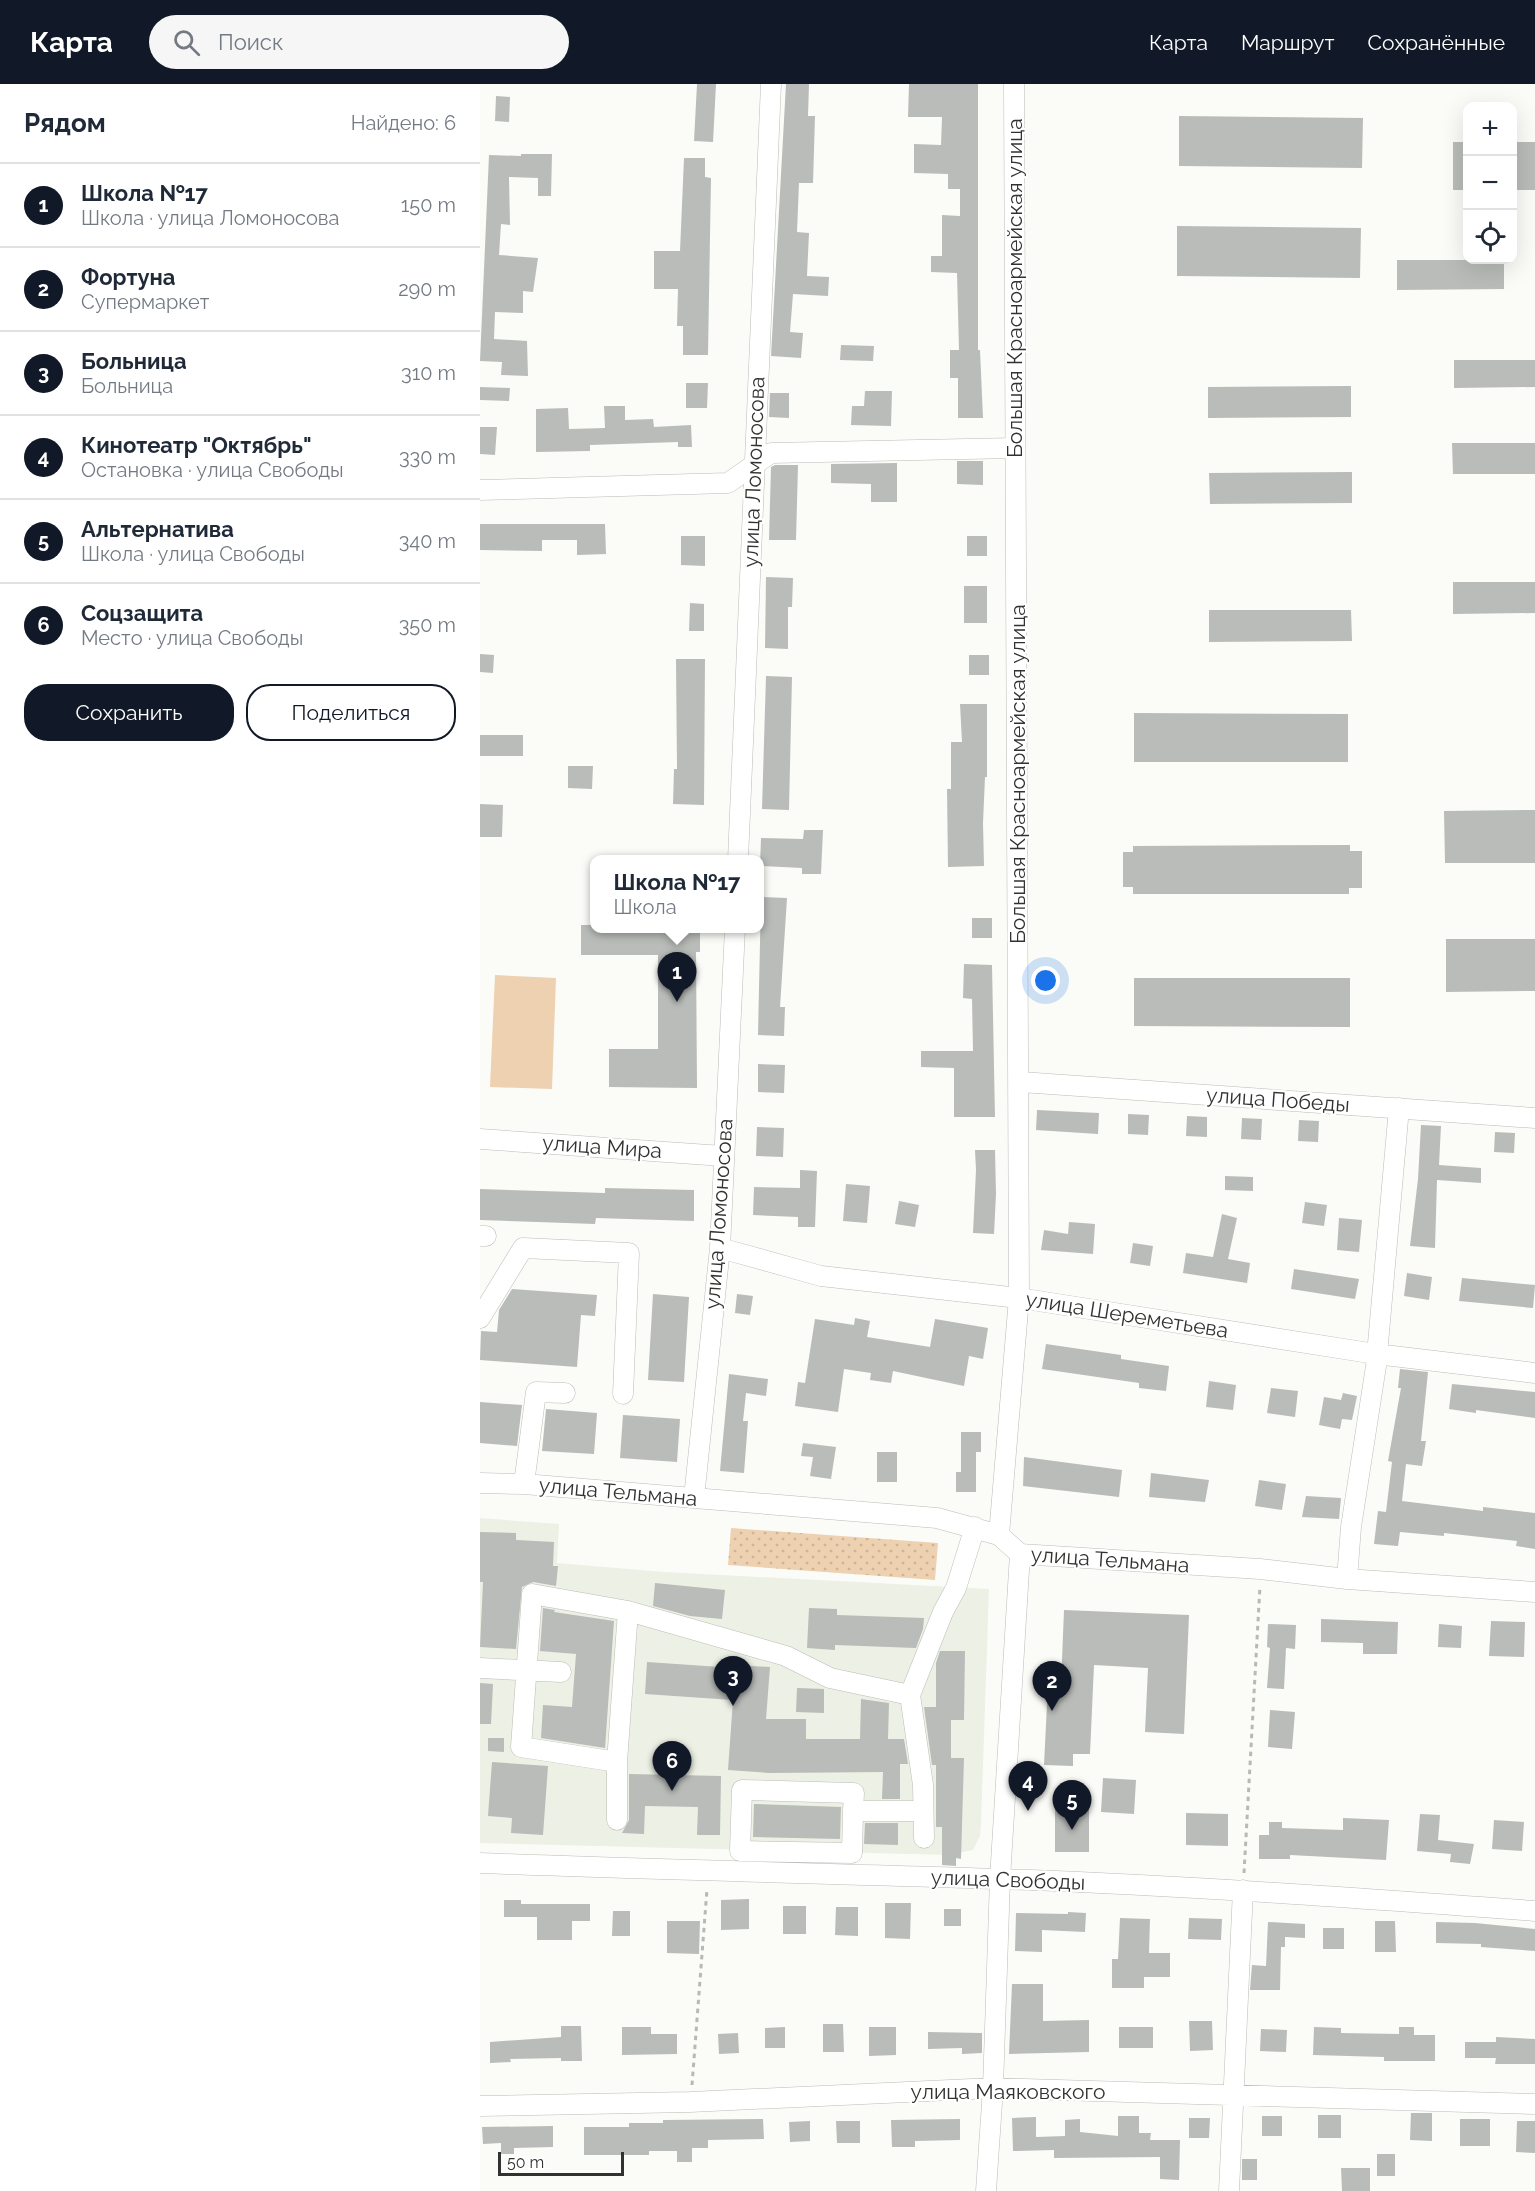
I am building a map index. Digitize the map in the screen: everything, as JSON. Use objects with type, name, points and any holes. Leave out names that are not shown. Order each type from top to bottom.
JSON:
[{"type":"street","name":"улица Ломоносова","points":[[738,855],[771,84]]},
{"type":"street","name":"Большая Красноармейская улица","points":[[999,1535],[1019,1298],[1021,1082],[1014,84]]},
{"type":"street","points":[[480,490],[728,483],[771,453],[1015,448]]},
{"type":"street","name":"улица Ломоносова","points":[[693,1498],[720,1248],[735,933]]},
{"type":"street","name":"улица Победы","points":[[1021,1082],[1535,1118]]},
{"type":"street","points":[[1347,1579],[1351,1527],[1376,1354],[1399,1108]]},
{"type":"street","name":"улица Мира","points":[[480,1139],[723,1155]]},
{"type":"street","points":[[480,1318],[523,1248],[629,1253],[623,1394]]},
{"type":"street","name":"улица Шереметьева","points":[[720,1248],[821,1276],[1019,1298],[1376,1354],[1535,1373]]},
{"type":"street","points":[[524,1484],[536,1392],[565,1393]]},
{"type":"street","name":"улица Тельмана","points":[[480,1483],[524,1484],[937,1518],[999,1535],[1020,1554],[1260,1569],[1347,1579],[1535,1592]]},
{"type":"street","points":[[924,1838],[922,1785],[910,1695],[943,1612],[956,1588],[975,1527]]},
{"type":"street","points":[[986,2191],[993,2088],[1000,1879],[1020,1554]]},
{"type":"street","points":[[617,1762],[521,1747],[532,1594],[628,1611],[786,1656],[830,1678],[910,1695]]},
{"type":"street","points":[[616,1820],[617,1762],[628,1611]]},
{"type":"street","points":[[480,1668],[561,1672]]},
{"type":"street","points":[[742,1790],[854,1793],[853,1810],[852,1853],[740,1851],[742,1790]]},
{"type":"street","points":[[853,1810],[923,1811]]},
{"type":"street","name":"улица Свободы","points":[[480,1863],[708,1872],[1000,1879],[1243,1890],[1535,1911]]},
{"type":"street","points":[[1229,2191],[1243,1890]]},
{"type":"street","name":"улица Маяковского","points":[[480,2106],[690,2102],[993,2088],[1535,2104]]},
{"type":"path","points":[[1243,1890],[1260,1569]]},
{"type":"path","points":[[690,2102],[708,1872]]},
{"type":"shaded area","points":[[495,975],[556,978],[552,1089],[490,1087]]},
{"type":"shaded area","points":[[480,1518],[559,1524],[557,1563],[665,1572],[989,1589],[981,1824],[980,1836],[973,1850],[947,1855],[480,1843]]},
{"type":"shaded area","points":[[731,1528],[938,1543],[935,1580],[728,1565]]},
{"type":"building","points":[[697,84],[716,84],[713,142],[694,141]]},
{"type":"building","points":[[786,84],[809,84],[808,116],[815,116],[813,183],[799,183],[797,232],[809,233],[807,276],[829,277],[828,296],[793,294],[790,332],[803,333],[801,358],[771,356]]},
{"type":"building","points":[[909,84],[978,84],[978,350],[980,350],[983,418],[958,418],[958,378],[950,378],[950,350],[959,350],[957,273],[931,272],[931,256],[942,256],[942,215],[960,216],[960,189],[948,189],[948,174],[914,173],[914,144],[941,145],[942,117],[908,117]]},
{"type":"building","points":[[496,96],[510,97],[509,122],[495,121]]},
{"type":"building","points":[[1179,116],[1363,118],[1362,168],[1179,166]]},
{"type":"building","points":[[1453,142],[1463,142],[1463,190],[1453,190]]},
{"type":"building","points":[[1517,142],[1535,142],[1535,190],[1517,190]]},
{"type":"building","points":[[521,154],[552,154],[551,196],[538,196],[538,178],[509,177],[510,225],[501,224],[499,255],[538,258],[533,292],[523,291],[523,313],[495,312],[494,339],[527,341],[528,376],[501,375],[502,362],[480,361],[489,155],[521,156]]},
{"type":"building","points":[[684,158],[705,158],[705,177],[711,178],[708,355],[683,355],[683,326],[677,326],[678,289],[654,289],[654,251],[680,251]]},
{"type":"building","points":[[1177,226],[1361,228],[1360,278],[1177,276]]},
{"type":"building","points":[[1397,260],[1463,260],[1463,264],[1504,264],[1504,289],[1397,290]]},
{"type":"building","points":[[841,345],[874,346],[873,361],[840,360]]},
{"type":"building","points":[[1454,360],[1535,360],[1535,387],[1454,388]]},
{"type":"building","points":[[686,383],[708,383],[707,408],[686,408]]},
{"type":"building","points":[[1351,386],[1351,417],[1208,418],[1208,387]]},
{"type":"building","points":[[480,387],[510,388],[509,401],[480,400]]},
{"type":"building","points":[[865,391],[892,391],[891,426],[851,425],[852,406],[864,406]]},
{"type":"building","points":[[770,393],[789,393],[789,418],[769,417]]},
{"type":"building","points":[[604,406],[625,406],[625,420],[653,419],[654,427],[691,425],[692,447],[678,447],[678,442],[590,445],[590,451],[536,452],[536,409],[568,408],[569,429],[605,428]]},
{"type":"building","points":[[480,427],[497,427],[495,455],[480,454]]},
{"type":"building","points":[[1452,443],[1535,443],[1535,474],[1453,474]]},
{"type":"building","points":[[957,461],[983,461],[983,485],[957,484]]},
{"type":"building","points":[[897,463],[897,502],[871,502],[871,484],[831,483],[831,464]]},
{"type":"building","points":[[798,465],[796,540],[769,540],[771,467]]},
{"type":"building","points":[[1352,472],[1352,503],[1210,504],[1209,473]]},
{"type":"building","points":[[480,524],[605,524],[606,554],[577,555],[577,540],[542,540],[542,551],[480,550]]},
{"type":"building","points":[[681,536],[705,536],[705,566],[681,565]]},
{"type":"building","points":[[967,536],[987,536],[987,556],[967,556]]},
{"type":"building","points":[[766,577],[793,578],[792,607],[788,607],[788,649],[765,648]]},
{"type":"building","points":[[1453,582],[1535,582],[1535,613],[1453,614]]},
{"type":"building","points":[[964,586],[987,586],[987,623],[964,623]]},
{"type":"building","points":[[690,603],[704,604],[704,631],[689,631]]},
{"type":"building","points":[[1209,610],[1351,610],[1352,641],[1209,642]]},
{"type":"building","points":[[480,654],[494,655],[493,673],[480,672]]},
{"type":"building","points":[[969,655],[989,655],[989,675],[969,675]]},
{"type":"building","points":[[676,659],[705,659],[704,805],[673,804],[674,769],[677,769]]},
{"type":"building","points":[[766,676],[792,677],[789,810],[762,809]]},
{"type":"building","points":[[960,704],[987,704],[984,866],[948,867],[947,789],[951,789],[951,742],[962,742]]},
{"type":"building","points":[[1134,713],[1348,714],[1348,762],[1134,762]]},
{"type":"building","points":[[480,735],[523,735],[523,756],[480,756]]},
{"type":"building","points":[[568,766],[593,766],[592,789],[568,788]]},
{"type":"building","points":[[480,804],[503,805],[502,837],[480,837]]},
{"type":"building","points":[[1535,810],[1535,863],[1445,863],[1444,811]]},
{"type":"building","points":[[804,830],[823,830],[821,874],[802,874],[802,868],[764,866],[764,855],[760,855],[761,838],[803,839]]},
{"type":"building","points":[[1350,845],[1350,851],[1362,851],[1362,888],[1349,888],[1349,894],[1133,894],[1133,887],[1123,887],[1123,852],[1133,852],[1133,846]]},
{"type":"building","points":[[764,897],[787,898],[780,1007],[785,1007],[784,1036],[758,1035],[760,933],[764,933]]},
{"type":"building","points":[[972,918],[992,918],[992,938],[972,938]]},
{"type":"building","points":[[581,925],[590,925],[590,933],[700,933],[700,952],[696,952],[697,1088],[609,1087],[609,1049],[658,1049],[658,955],[581,955]]},
{"type":"building","points":[[1446,939],[1535,939],[1535,991],[1446,992]]},
{"type":"building","points":[[964,964],[992,965],[995,1117],[954,1117],[954,1068],[921,1067],[921,1051],[973,1051],[972,999],[963,998]]},
{"type":"building","points":[[1134,978],[1350,978],[1350,1027],[1134,1026]]},
{"type":"building","points":[[758,1064],[785,1065],[784,1093],[758,1092]]},
{"type":"building","points":[[1037,1110],[1099,1113],[1098,1134],[1036,1130]]},
{"type":"building","points":[[1128,1114],[1149,1115],[1148,1135],[1128,1134]]},
{"type":"building","points":[[1187,1116],[1207,1117],[1207,1137],[1186,1136]]},
{"type":"building","points":[[1242,1118],[1262,1119],[1261,1140],[1241,1139]]},
{"type":"building","points":[[1299,1120],[1319,1121],[1318,1142],[1298,1141]]},
{"type":"building","points":[[1421,1125],[1441,1126],[1439,1165],[1481,1168],[1481,1183],[1437,1180],[1435,1248],[1410,1246],[1418,1179]]},
{"type":"building","points":[[757,1127],[784,1128],[783,1157],[756,1156]]},
{"type":"building","points":[[1495,1132],[1515,1133],[1514,1153],[1494,1152]]},
{"type":"building","points":[[975,1150],[995,1150],[994,1234],[973,1233]]},
{"type":"building","points":[[800,1170],[817,1171],[815,1227],[798,1227],[798,1217],[753,1215],[754,1187],[800,1188]]},
{"type":"building","points":[[1225,1176],[1253,1177],[1253,1191],[1225,1190]]},
{"type":"building","points":[[846,1184],[870,1186],[867,1223],[843,1221]]},
{"type":"building","points":[[605,1188],[694,1190],[694,1221],[596,1218],[595,1224],[480,1220],[480,1189],[605,1193]]},
{"type":"building","points":[[899,1201],[919,1205],[915,1227],[895,1224]]},
{"type":"building","points":[[1305,1202],[1327,1205],[1324,1226],[1302,1223]]},
{"type":"building","points":[[1222,1214],[1237,1218],[1228,1259],[1250,1263],[1247,1283],[1183,1273],[1186,1253],[1213,1257]]},
{"type":"building","points":[[1339,1218],[1362,1220],[1359,1252],[1337,1250]]},
{"type":"building","points":[[1069,1222],[1095,1224],[1093,1254],[1041,1250],[1044,1230],[1068,1234]]},
{"type":"building","points":[[1133,1243],[1153,1246],[1150,1266],[1130,1263]]},
{"type":"building","points":[[1294,1269],[1359,1279],[1355,1299],[1291,1289]]},
{"type":"building","points":[[1407,1273],[1432,1277],[1429,1300],[1404,1296]]},
{"type":"building","points":[[1462,1278],[1535,1285],[1533,1308],[1459,1301]]},
{"type":"building","points":[[512,1289],[597,1295],[595,1316],[581,1315],[577,1367],[480,1360],[481,1331],[497,1332],[499,1310]]},
{"type":"building","points":[[653,1294],[689,1297],[684,1382],[648,1380]]},
{"type":"building","points":[[737,1294],[753,1296],[750,1315],[735,1313]]},
{"type":"building","points":[[855,1318],[870,1321],[867,1337],[930,1347],[935,1319],[988,1328],[983,1359],[969,1356],[964,1386],[893,1371],[891,1383],[870,1380],[871,1373],[844,1369],[838,1412],[795,1406],[798,1382],[805,1383],[815,1319],[854,1325]]},
{"type":"building","points":[[1046,1344],[1121,1355],[1121,1359],[1169,1366],[1166,1391],[1139,1388],[1139,1383],[1042,1369]]},
{"type":"building","points":[[1400,1369],[1428,1372],[1421,1441],[1426,1441],[1422,1466],[1406,1464],[1402,1501],[1483,1511],[1483,1507],[1535,1513],[1535,1549],[1516,1546],[1517,1541],[1444,1533],[1444,1536],[1400,1532],[1398,1546],[1374,1544],[1378,1511],[1386,1512],[1392,1462],[1388,1461],[1401,1388],[1398,1388]]},
{"type":"building","points":[[729,1374],[768,1379],[766,1396],[746,1393],[743,1421],[748,1421],[744,1473],[720,1471]]},
{"type":"building","points":[[1209,1381],[1236,1385],[1233,1410],[1206,1407]]},
{"type":"building","points":[[1452,1384],[1535,1392],[1535,1418],[1476,1410],[1476,1413],[1449,1409]]},
{"type":"building","points":[[1271,1388],[1298,1391],[1295,1417],[1267,1413]]},
{"type":"building","points":[[1343,1393],[1357,1396],[1352,1420],[1342,1419],[1340,1429],[1319,1425],[1324,1397],[1341,1400]]},
{"type":"building","points":[[480,1402],[522,1405],[517,1446],[480,1443]]},
{"type":"building","points":[[546,1409],[597,1413],[594,1454],[542,1451]]},
{"type":"building","points":[[623,1415],[680,1419],[677,1462],[620,1458]]},
{"type":"building","points":[[961,1432],[981,1432],[981,1452],[976,1452],[976,1492],[956,1492],[956,1472],[961,1472]]},
{"type":"building","points":[[803,1443],[836,1447],[831,1479],[810,1476],[813,1457],[801,1456]]},
{"type":"building","points":[[877,1452],[897,1452],[897,1482],[877,1482]]},
{"type":"building","points":[[1024,1457],[1122,1470],[1119,1497],[1023,1486]]},
{"type":"building","points":[[1151,1473],[1209,1480],[1205,1502],[1149,1497]]},
{"type":"building","points":[[1259,1480],[1286,1484],[1282,1510],[1255,1506]]},
{"type":"building","points":[[1306,1496],[1341,1498],[1339,1519],[1302,1517]]},
{"type":"building","points":[[480,1532],[516,1533],[516,1540],[554,1542],[553,1566],[558,1566],[556,1586],[533,1582],[522,1587],[516,1649],[480,1647],[483,1582],[480,1582]]},
{"type":"building","points":[[655,1583],[725,1590],[722,1619],[690,1616],[653,1606]]},
{"type":"building","points":[[543,1608],[555,1610],[554,1612],[614,1621],[605,1748],[541,1738],[543,1705],[572,1707],[576,1654],[540,1651]]},
{"type":"building","points":[[809,1608],[837,1609],[837,1615],[924,1618],[923,1629],[916,1648],[835,1645],[835,1650],[807,1648]]},
{"type":"building","points":[[1064,1610],[1189,1615],[1184,1734],[1145,1732],[1148,1668],[1094,1665],[1090,1754],[1073,1754],[1073,1766],[1044,1765],[1048,1684],[1061,1685]]},
{"type":"building","points":[[1321,1619],[1398,1622],[1397,1654],[1363,1654],[1363,1643],[1321,1642]]},
{"type":"building","points":[[1491,1621],[1525,1622],[1524,1657],[1489,1656]]},
{"type":"building","points":[[1268,1624],[1296,1625],[1295,1649],[1286,1648],[1284,1689],[1267,1688],[1270,1648],[1267,1647]]},
{"type":"building","points":[[1439,1624],[1462,1626],[1461,1648],[1438,1647]]},
{"type":"building","points":[[940,1651],[965,1651],[964,1720],[951,1720],[951,1758],[964,1758],[961,1859],[956,1858],[956,1866],[942,1865],[942,1827],[936,1827],[936,1765],[932,1765],[924,1707],[936,1707],[936,1663]]},
{"type":"building","points":[[647,1662],[735,1668],[735,1665],[770,1667],[766,1719],[806,1719],[806,1739],[860,1739],[861,1699],[889,1703],[888,1739],[904,1739],[908,1764],[900,1764],[900,1799],[882,1799],[883,1772],[770,1773],[728,1770],[733,1700],[645,1694]]},
{"type":"building","points":[[480,1683],[493,1684],[491,1724],[480,1724]]},
{"type":"building","points":[[797,1688],[824,1689],[824,1713],[796,1712]]},
{"type":"building","points":[[1270,1710],[1295,1712],[1292,1749],[1268,1747]]},
{"type":"building","points":[[488,1738],[504,1738],[504,1752],[488,1751]]},
{"type":"building","points":[[492,1762],[548,1766],[543,1835],[511,1833],[512,1818],[488,1816]]},
{"type":"building","points":[[629,1774],[721,1776],[720,1835],[697,1835],[698,1807],[645,1806],[644,1834],[622,1833],[629,1820]]},
{"type":"building","points":[[1103,1778],[1136,1780],[1134,1814],[1101,1812]]},
{"type":"building","points":[[754,1804],[841,1807],[840,1839],[753,1837]]},
{"type":"building","points":[[1055,1808],[1089,1808],[1089,1852],[1055,1852]]},
{"type":"building","points":[[1186,1813],[1228,1814],[1228,1846],[1186,1845]]},
{"type":"building","points":[[1420,1814],[1440,1815],[1438,1840],[1474,1844],[1470,1864],[1450,1862],[1451,1854],[1417,1851]]},
{"type":"building","points":[[1343,1818],[1389,1820],[1386,1860],[1290,1855],[1290,1859],[1259,1859],[1259,1835],[1269,1835],[1269,1822],[1282,1822],[1282,1828],[1343,1830]]},
{"type":"building","points":[[1494,1820],[1524,1822],[1522,1851],[1492,1849]]},
{"type":"building","points":[[865,1823],[898,1823],[898,1845],[864,1844]]},
{"type":"building","points":[[749,1899],[749,1929],[721,1930],[721,1900]]},
{"type":"building","points":[[504,1900],[521,1900],[521,1904],[590,1904],[590,1921],[572,1921],[572,1940],[537,1940],[537,1917],[504,1917]]},
{"type":"building","points":[[885,1903],[911,1903],[910,1939],[885,1938]]},
{"type":"building","points":[[783,1906],[806,1906],[806,1934],[783,1934]]},
{"type":"building","points":[[836,1907],[858,1907],[858,1936],[835,1935]]},
{"type":"building","points":[[944,1909],[961,1909],[961,1926],[944,1926]]},
{"type":"building","points":[[613,1911],[630,1911],[630,1936],[612,1936]]},
{"type":"building","points":[[1068,1912],[1086,1913],[1085,1932],[1042,1930],[1042,1952],[1015,1951],[1016,1913],[1068,1914]]},
{"type":"building","points":[[1120,1918],[1150,1919],[1149,1953],[1170,1953],[1170,1977],[1144,1977],[1144,1988],[1112,1988],[1112,1959],[1118,1959]]},
{"type":"building","points":[[1189,1918],[1222,1919],[1221,1940],[1188,1939]]},
{"type":"building","points":[[667,1921],[700,1921],[699,1954],[667,1953]]},
{"type":"building","points":[[1375,1921],[1395,1921],[1396,1952],[1375,1952]]},
{"type":"building","points":[[1268,1922],[1305,1924],[1305,1938],[1285,1937],[1285,1947],[1281,1947],[1280,1990],[1250,1990],[1252,1965],[1266,1966]]},
{"type":"building","points":[[1436,1922],[1535,1929],[1535,1951],[1481,1947],[1481,1944],[1436,1943]]},
{"type":"building","points":[[1323,1928],[1344,1928],[1344,1949],[1323,1949]]},
{"type":"building","points":[[1012,1984],[1043,1984],[1043,2021],[1089,2020],[1089,2052],[1009,2054]]},
{"type":"building","points":[[1189,2021],[1212,2021],[1213,2050],[1190,2051]]},
{"type":"building","points":[[823,2024],[843,2024],[844,2052],[823,2052]]},
{"type":"building","points":[[561,2026],[581,2026],[582,2061],[561,2061],[561,2058],[510,2059],[511,2062],[490,2063],[490,2042],[561,2037]]},
{"type":"building","points":[[622,2027],[651,2027],[651,2034],[677,2034],[677,2054],[622,2055]]},
{"type":"building","points":[[785,2027],[785,2048],[765,2048],[765,2028]]},
{"type":"building","points":[[869,2027],[896,2027],[896,2055],[869,2056]]},
{"type":"building","points":[[1119,2027],[1153,2027],[1153,2048],[1119,2048]]},
{"type":"building","points":[[1314,2027],[1341,2028],[1341,2033],[1399,2034],[1399,2027],[1414,2027],[1414,2035],[1435,2035],[1435,2061],[1384,2061],[1384,2057],[1313,2055]]},
{"type":"building","points":[[1261,2029],[1287,2030],[1286,2052],[1260,2051]]},
{"type":"building","points":[[928,2032],[982,2033],[982,2053],[962,2054],[962,2048],[928,2049]]},
{"type":"building","points":[[738,2033],[739,2053],[719,2054],[718,2034]]},
{"type":"building","points":[[1496,2037],[1535,2039],[1535,2064],[1495,2064],[1496,2058],[1465,2058],[1465,2042],[1496,2042]]},
{"type":"building","points":[[1411,2113],[1432,2113],[1432,2141],[1410,2140]]},
{"type":"building","points":[[1318,2115],[1341,2115],[1341,2138],[1318,2138]]},
{"type":"building","points":[[1118,2116],[1139,2116],[1139,2133],[1151,2133],[1150,2140],[1180,2140],[1179,2180],[1160,2179],[1160,2157],[1054,2158],[1054,2150],[1013,2151],[1012,2118],[1036,2117],[1036,2137],[1065,2136],[1065,2120],[1080,2119],[1080,2132],[1118,2136]]},
{"type":"building","points":[[1262,2116],[1282,2116],[1282,2136],[1262,2136]]},
{"type":"building","points":[[1189,2118],[1210,2118],[1209,2138],[1189,2138]]},
{"type":"building","points":[[763,2119],[764,2139],[708,2140],[708,2148],[692,2148],[692,2162],[677,2162],[677,2151],[649,2151],[649,2155],[584,2155],[584,2127],[629,2127],[629,2123],[663,2123],[663,2120]]},
{"type":"building","points":[[960,2119],[960,2140],[915,2141],[915,2147],[892,2147],[891,2120]]},
{"type":"building","points":[[1460,2119],[1490,2119],[1490,2146],[1460,2146]]},
{"type":"building","points":[[810,2121],[810,2141],[790,2142],[789,2122]]},
{"type":"building","points":[[836,2121],[860,2121],[860,2143],[837,2143]]},
{"type":"building","points":[[1517,2121],[1535,2121],[1535,2153],[1516,2152]]},
{"type":"building","points":[[553,2126],[553,2147],[514,2148],[514,2154],[501,2154],[501,2143],[483,2144],[482,2127]]},
{"type":"building","points":[[1377,2154],[1395,2154],[1395,2176],[1377,2176]]},
{"type":"building","points":[[1242,2159],[1257,2159],[1257,2180],[1242,2180]]},
{"type":"building","points":[[1341,2168],[1370,2168],[1370,2191],[1342,2191]]},
{"type":"place","name":"Школа №17","points":[[677,1002]]},
{"type":"place","name":"Больница","points":[[733,1706]]},
{"type":"place","name":"Фортуна","points":[[1052,1711]]},
{"type":"place","name":"Соцзащита","points":[[672,1791]]},
{"type":"place","name":"Кинотеатр \"Октябрь\"","points":[[1028,1811]]},
{"type":"place","name":"Альтернатива","points":[[1072,1830]]}]
